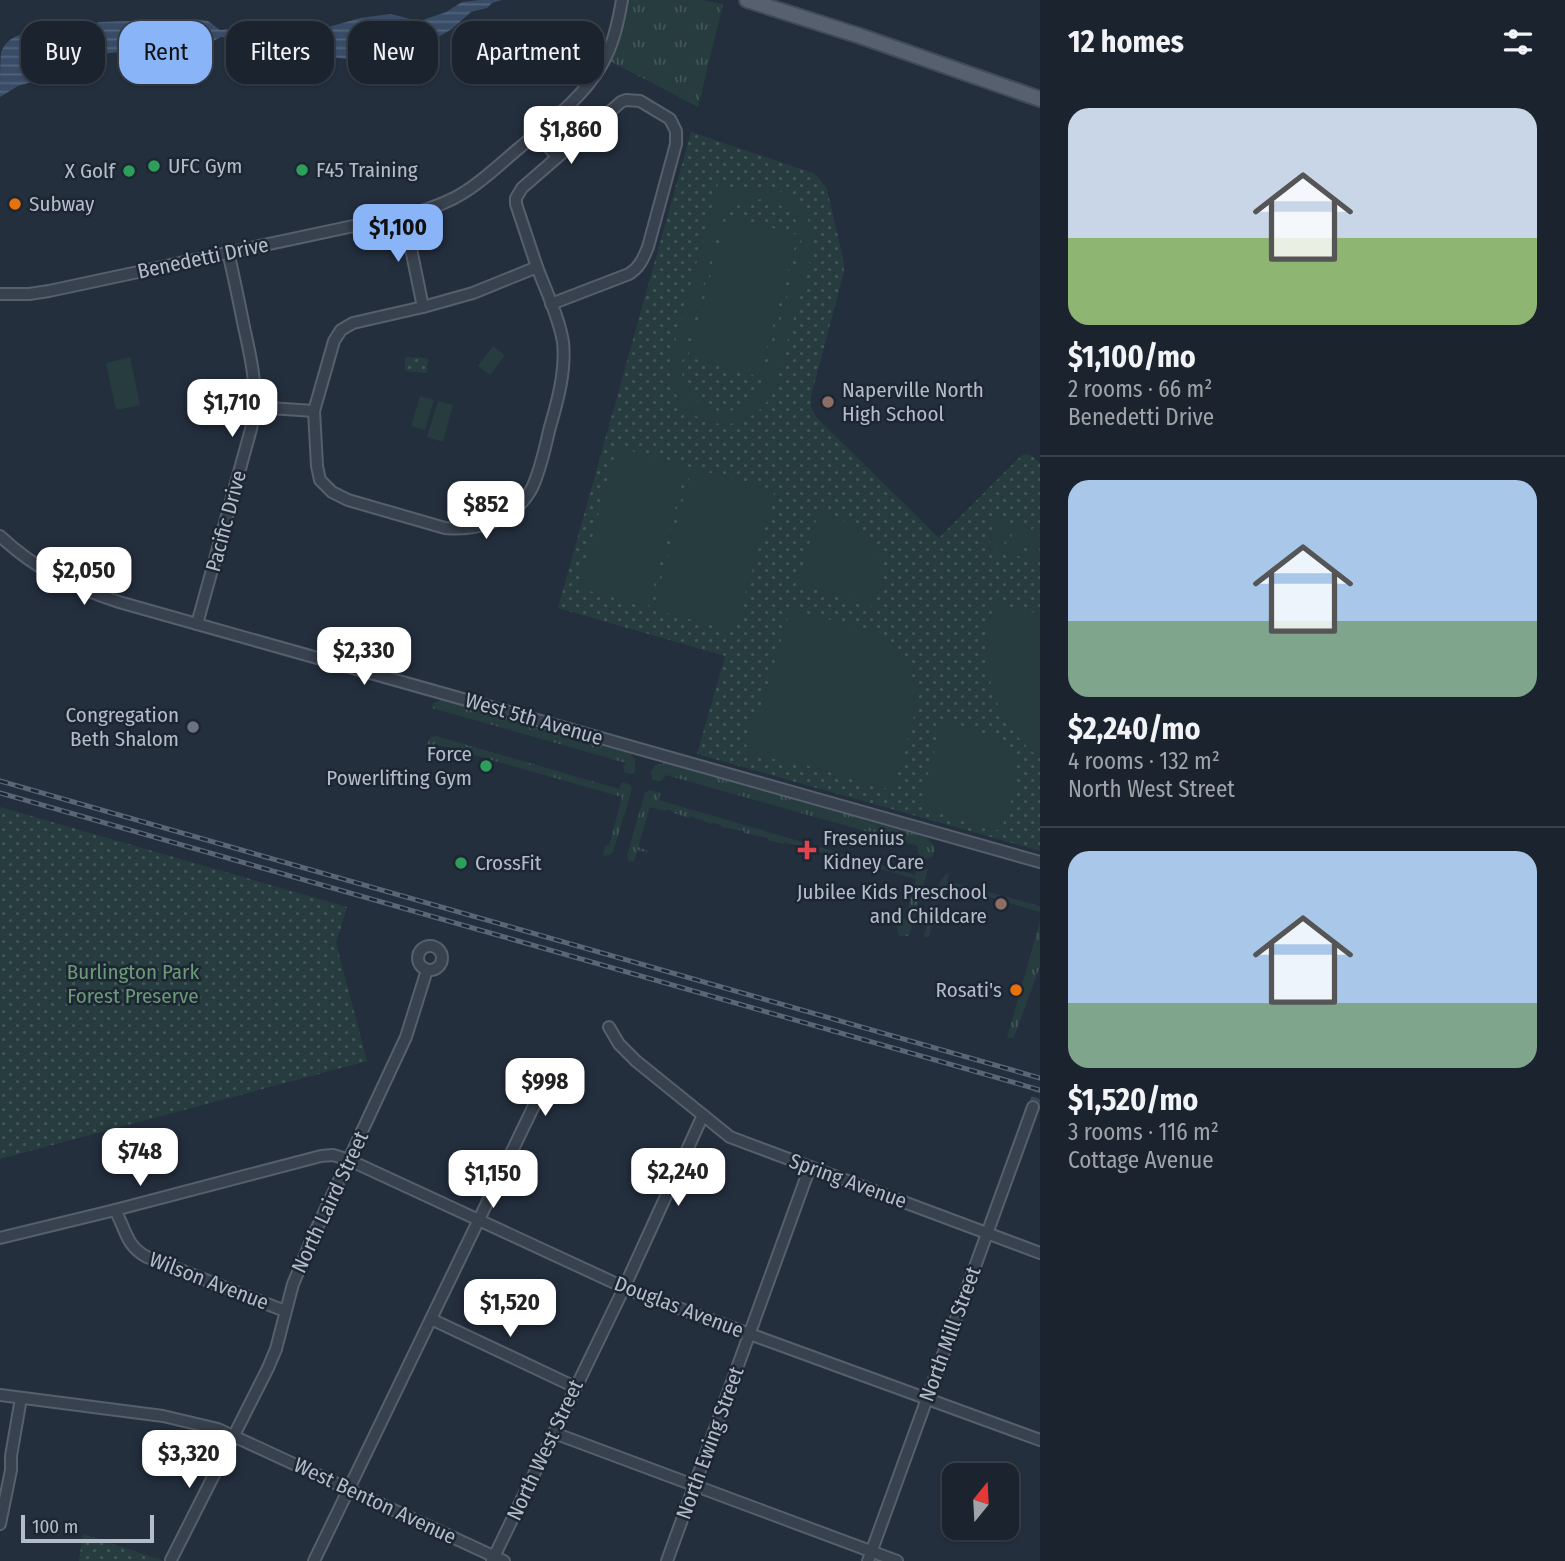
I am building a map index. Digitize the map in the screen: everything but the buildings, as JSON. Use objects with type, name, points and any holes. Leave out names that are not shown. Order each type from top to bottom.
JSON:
[{"type":"main road","points":[[747,0],[1040,99]]},
{"type":"street","name":"Benedetti Drive","points":[[0,294],[29,294],[49,290],[437,206],[474,186],[583,91],[600,69],[614,38],[622,0]]},
{"type":"street","points":[[537,267],[473,293],[354,323],[341,330],[334,341],[314,411],[318,474],[325,487],[348,500],[445,528],[459,529],[494,522],[525,499],[537,476],[550,429],[563,361],[563,344],[560,328],[537,267],[517,209],[516,198],[522,188],[621,102],[640,101],[670,119],[677,131],[676,144],[648,247],[637,269],[629,274],[551,304]]},
{"type":"street","points":[[537,133],[557,158]]},
{"type":"street","points":[[404,215],[423,307]]},
{"type":"street","name":"Pacific Drive","points":[[197,624],[255,407],[253,366],[228,252]]},
{"type":"street","points":[[255,407],[314,411]]},
{"type":"street","name":"West 5th Avenue","points":[[0,536],[31,562],[71,585],[120,602],[1040,862]]},
{"type":"street","name":"North Laird Street","points":[[172,1560],[272,1359],[293,1284],[406,1037],[428,970]]},
{"type":"street","name":"Spring Avenue","points":[[609,1027],[636,1061],[730,1137],[1040,1253]]},
{"type":"street","points":[[314,1561],[541,1088]]},
{"type":"street","name":"North Mill Street","points":[[869,1556],[1033,1107]]},
{"type":"street","name":"North West Street","points":[[496,1560],[703,1115]]},
{"type":"street","name":"Douglas Avenue","points":[[0,1238],[321,1156],[334,1155],[624,1288],[1040,1440]]},
{"type":"street","name":"North Ewing Street","points":[[667,1561],[810,1167]]},
{"type":"street","name":"Wilson Avenue","points":[[116,1210],[137,1252],[285,1311]]},
{"type":"street","points":[[431,1319],[575,1387]]},
{"type":"street","name":"West Benton Avenue","points":[[0,1395],[163,1416],[202,1424],[235,1435],[496,1560]]},
{"type":"street","points":[[0,1524],[21,1398]]},
{"type":"street","points":[[554,1433],[869,1556],[897,1561]]},
{"type":"green space","points":[[622,0],[702,0],[723,4],[698,107],[606,59]]},
{"type":"green space","points":[[691,132],[813,173],[827,189],[844,272],[811,396],[811,407],[816,417],[939,538],[1021,456],[1029,455],[1040,463],[1040,851],[697,754],[725,656],[558,608]]},
{"type":"green space","points":[[718,184],[737,189],[768,188],[789,196],[809,221],[812,254],[773,392],[759,411],[742,421],[723,424],[705,420],[689,411],[677,396],[670,376],[672,353]],"holes":[[[762,199],[787,210],[797,223],[801,249],[760,391],[748,403],[734,410],[707,408],[695,400],[687,389],[682,374],[683,357],[721,223],[733,209],[743,203]]]},
{"type":"green space","points":[[727,216],[798,235],[759,377],[688,357]]},
{"type":"green space","points":[[493,346],[505,355],[490,375],[478,366]]},
{"type":"green space","points":[[130,357],[140,405],[116,410],[106,363]]},
{"type":"green space","points":[[405,357],[428,358],[427,373],[405,371]]},
{"type":"green space","points":[[420,396],[434,400],[425,430],[411,426]]},
{"type":"green space","points":[[438,401],[453,405],[443,442],[427,437]]},
{"type":"green space","points":[[617,447],[687,466],[648,607],[578,588]]},
{"type":"green space","points":[[692,468],[775,490],[735,632],[653,609]]},
{"type":"green space","points":[[819,510],[862,531],[880,556],[880,587],[873,607],[798,583]]},
{"type":"green space","points":[[996,518],[1010,522],[1002,552],[988,548]]},
{"type":"green space","points":[[1015,523],[1029,527],[1021,557],[1007,553]]},
{"type":"green space","points":[[1033,528],[1040,530],[1039,562],[1025,558]]},
{"type":"green space","points":[[994,603],[1040,614],[1040,758],[1008,723],[994,694],[987,647]]},
{"type":"green space","points":[[790,609],[868,630],[887,641],[906,662],[916,688],[916,706],[891,790],[798,763],[767,760],[752,755],[745,743],[754,714],[759,715]]},
{"type":"green space","points":[[441,700],[629,752],[635,760],[635,771],[633,774],[625,773],[623,767],[626,763],[432,708],[433,703]]},
{"type":"green space","points":[[942,721],[991,737],[1002,744],[1010,754],[1015,765],[1016,779],[1001,831],[928,810],[922,797]]},
{"type":"green space","points":[[436,736],[619,789],[622,782],[630,785],[632,789],[613,852],[603,856],[605,845],[609,846],[622,797],[427,744],[431,737]]},
{"type":"green space","points":[[667,763],[925,836],[935,851],[928,859],[918,854],[918,846],[666,775],[660,781],[652,779],[651,771],[655,765]]},
{"type":"green space","points":[[649,790],[660,793],[659,800],[915,875],[918,866],[928,869],[909,936],[900,936],[898,928],[901,919],[905,919],[916,879],[721,827],[666,809],[665,811],[650,807],[638,847],[649,851],[638,850],[634,861],[629,862],[627,855],[645,793]]},
{"type":"green space","name":"Burlington Park Forest Preserve","points":[[0,807],[347,907],[336,943],[367,1061],[0,1159]]},
{"type":"green space","points":[[949,874],[947,881],[1040,906],[1040,912],[948,885],[944,898],[937,896],[930,921],[937,926],[932,925],[926,938],[924,935],[940,882]]},
{"type":"green space","points":[[1040,921],[1040,966],[1014,1037],[1007,1038]]},
{"type":"green space","points":[[83,1534],[164,1561],[79,1561]]},
{"type":"water","points":[[502,0],[471,12],[461,21],[452,21],[452,29],[438,37],[438,21],[350,21],[391,14],[423,20],[446,12],[462,2]]},
{"type":"water","points":[[194,19],[208,21],[131,21]]},
{"type":"water","points":[[119,21],[119,52],[105,54],[105,22]]},
{"type":"water","points":[[348,21],[348,59],[334,57],[334,26]]},
{"type":"water","points":[[212,24],[220,30],[226,30],[226,38],[212,42]]},
{"type":"water","points":[[21,34],[21,84],[25,84],[0,97],[1,53],[4,46]]},
{"type":"tunnel","points":[[1033,1107],[1040,1088]]},
{"type":"railway","points":[[0,781],[1040,1078]]},
{"type":"railway","points":[[0,793],[1040,1090]]},
{"type":"place","name":"UFC Gym","points":[[154,166]]},
{"type":"place","name":"F45 Training","points":[[302,170]]},
{"type":"place","name":"X Golf","points":[[129,171]]},
{"type":"place","name":"Subway","points":[[15,204]]},
{"type":"place","name":"Naperville North High School","points":[[828,402]]},
{"type":"place","name":"Congregation Beth Shalom","points":[[193,727]]},
{"type":"place","name":"Force Powerlifting Gym","points":[[486,766]]},
{"type":"place","name":"Fresenius Kidney Care","points":[[807,850]]},
{"type":"place","name":"CrossFit","points":[[461,863]]},
{"type":"place","name":"Jubilee Kids Preschool and Childcare","points":[[1001,904]]},
{"type":"place","name":"Rosati's","points":[[1016,990]]}]
